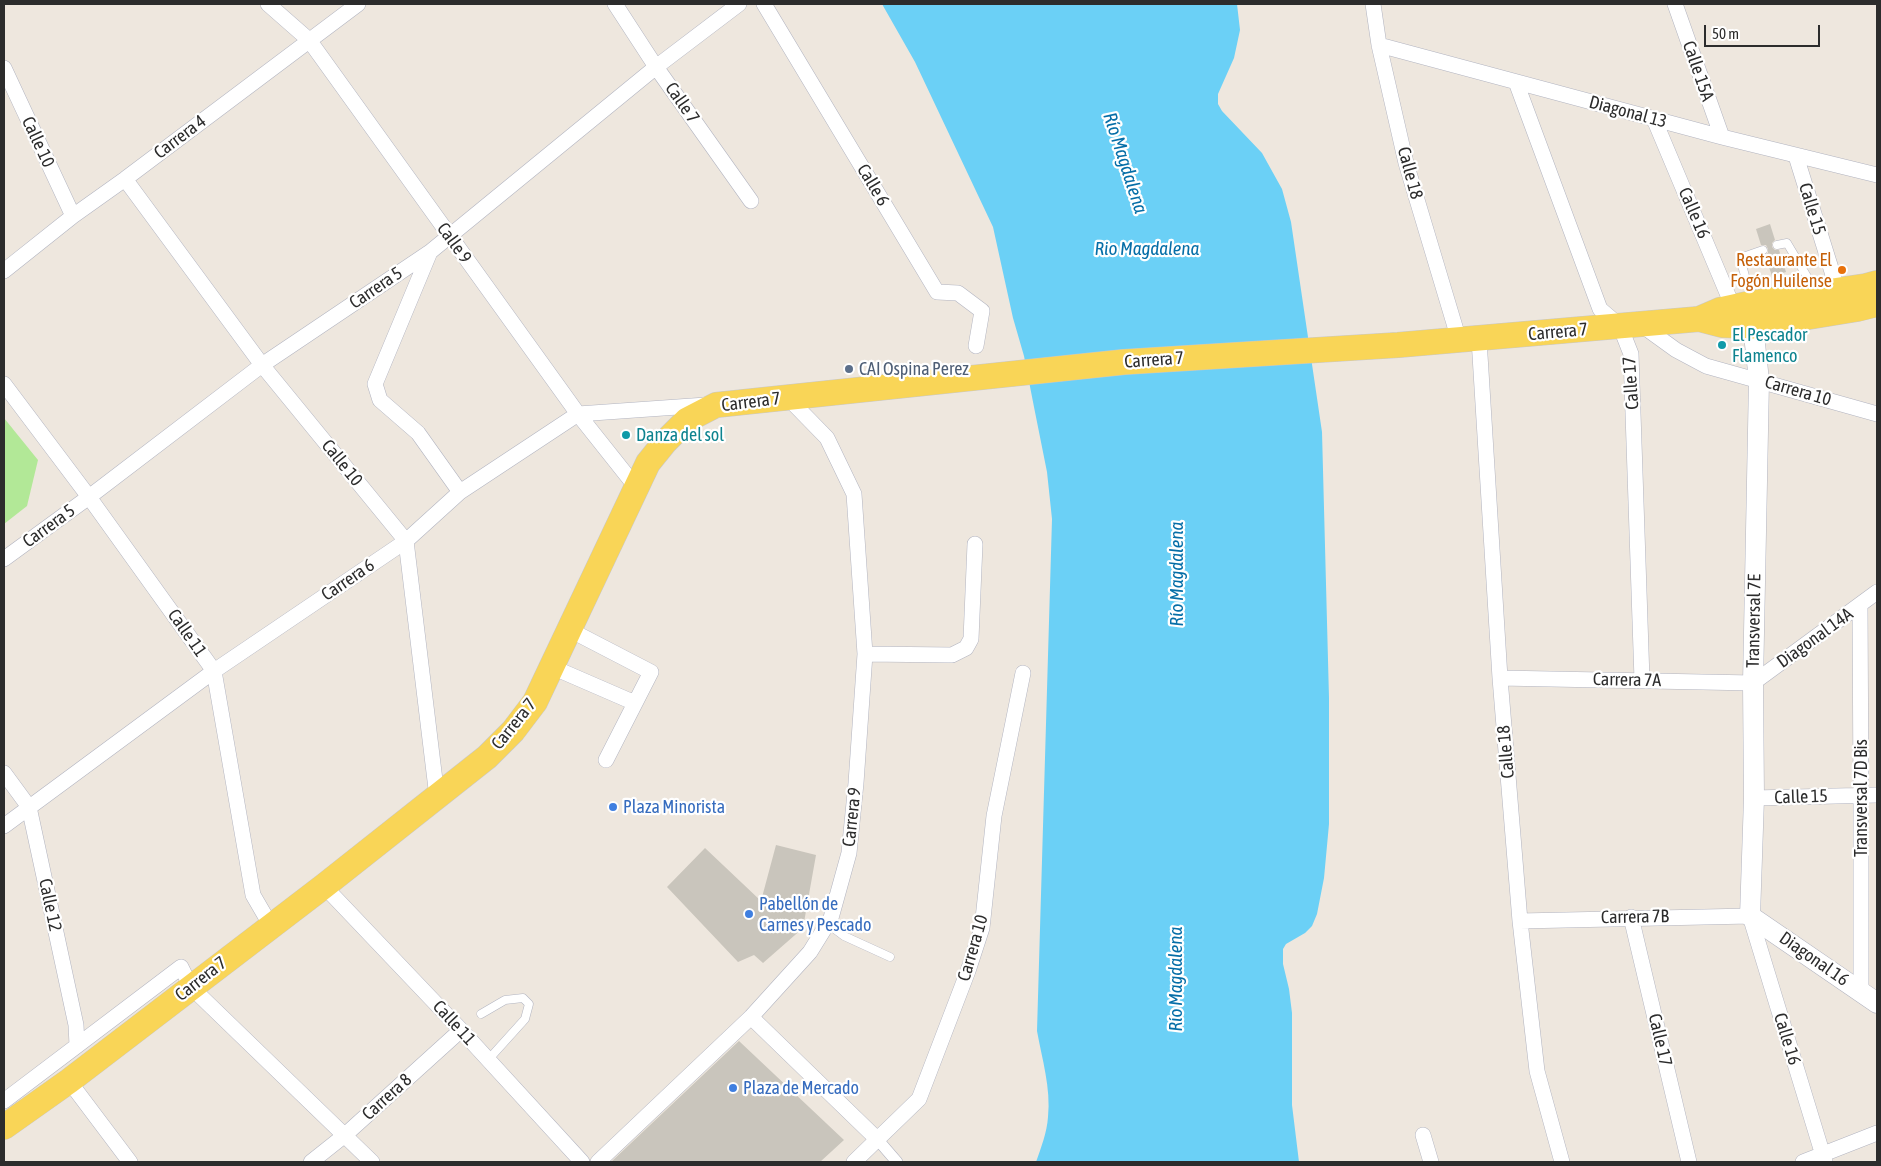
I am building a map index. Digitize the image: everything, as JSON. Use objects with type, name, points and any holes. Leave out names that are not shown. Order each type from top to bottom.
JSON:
[{"type":"main road","name":"Carrera 7","points":[[1746,312],[1828,292],[1877,283]]},
{"type":"main road","name":"Carrera 7","points":[[4,1127],[69,1081],[186,977],[271,926],[487,757],[513,731],[535,702],[648,462],[688,420],[716,404],[1124,362],[1398,345],[1699,319],[1720,310],[1746,312],[1857,309],[1877,304]]},
{"type":"street","name":"Calle 9","points":[[268,4],[309,40],[578,414],[636,486]]},
{"type":"street","name":"Carrera 4","points":[[4,272],[73,216],[358,4]]},
{"type":"street","name":"Calle 7","points":[[616,4],[656,67],[751,201]]},
{"type":"street","name":"Carrera 5","points":[[4,559],[89,497],[262,364],[430,252],[656,67],[739,4]]},
{"type":"street","name":"Calle 6","points":[[764,4],[937,292],[958,293],[982,311],[976,346]]},
{"type":"street","name":"Calle 18","points":[[1373,4],[1406,163],[1469,339],[1520,921],[1537,1071],[1562,1162]]},
{"type":"street","name":"Calle 15A","points":[[1675,4],[1722,138]]},
{"type":"street","name":"Diagonal 13","points":[[1380,45],[1722,138],[1877,175]]},
{"type":"street","name":"Calle 10","points":[[4,68],[73,216]]},
{"type":"street","name":"Calle 17","points":[[1516,82],[1600,309],[1630,325],[1642,680]]},
{"type":"street","name":"Calle 16","points":[[1654,119],[1746,312]]},
{"type":"street","name":"Calle 15","points":[[1796,156],[1828,292]]},
{"type":"street","name":"Calle 10","points":[[125,179],[262,364],[406,541]]},
{"type":"street","name":"Calle 9","points":[[430,252],[375,384],[380,400],[418,433],[460,492]]},
{"type":"street","name":"Transversal 7E","points":[[1746,312],[1758,380],[1753,683],[1754,798],[1750,916]]},
{"type":"street","name":"Carrera 10","points":[[1630,325],[1706,366],[1877,414]]},
{"type":"street","name":"Calle 11","points":[[4,384],[89,497],[214,671],[253,895],[271,926]]},
{"type":"street","name":"Carrera 9","points":[[598,1162],[751,1017],[810,952],[831,918],[849,853],[865,654],[854,494],[827,438],[787,397]]},
{"type":"street","name":"Carrera 6","points":[[4,826],[214,671],[406,541],[460,492],[578,414],[716,404]]},
{"type":"street","points":[[406,541],[437,797]]},
{"type":"street","points":[[865,654],[952,655],[966,648],[971,639],[975,544]]},
{"type":"street","name":"Diagonal 14A","points":[[1753,683],[1877,592]]},
{"type":"street","name":"Transversal 7D Bis","points":[[1860,605],[1861,992]]},
{"type":"street","points":[[570,630],[651,672],[606,760]]},
{"type":"street","points":[[552,667],[635,703]]},
{"type":"street","name":"Carrera 10","points":[[854,1162],[919,1100],[982,928],[994,816],[1023,673]]},
{"type":"street","name":"Carrera 7A","points":[[1500,678],[1753,683]]},
{"type":"street","name":"Calle 12","points":[[4,772],[29,807],[76,1025],[76,1045]]},
{"type":"street","name":"Calle 15","points":[[1754,798],[1877,794]]},
{"type":"street","name":"Calle 11","points":[[324,886],[461,1030],[582,1162]]},
{"type":"street","name":"Calle 16","points":[[1750,916],[1823,1159]]},
{"type":"street","name":"Carrera 7B","points":[[1520,921],[1631,917],[1750,916]]},
{"type":"street","name":"Diagonal 16","points":[[1750,916],[1877,1004]]},
{"type":"street","name":"Calle 17","points":[[1631,917],[1689,1162]]},
{"type":"street","points":[[186,977],[372,1162]]},
{"type":"street","name":"Carrera 7","points":[[4,1101],[76,1045],[186,977]]},
{"type":"street","points":[[751,1017],[878,1140],[897,1162]]},
{"type":"street","name":"Carrera 8","points":[[311,1162],[345,1135],[461,1030]]},
{"type":"street","points":[[69,1081],[130,1162]]},
{"type":"street","points":[[1803,1162],[1823,1159],[1877,1134]]},
{"type":"street","points":[[1423,1135],[1431,1162]]},
{"type":"lane","points":[[1777,245],[1787,243],[1828,292]]},
{"type":"lane","points":[[1746,312],[1740,258],[1763,250]]},
{"type":"lane","points":[[828,924],[844,936],[890,957]]},
{"type":"lane","points":[[481,1014],[505,1000],[523,998],[529,1004],[525,1019],[488,1060]]},
{"type":"green space","points":[[4,418],[38,460],[27,506],[4,524]]},
{"type":"water","name":"Rio Magdalena","points":[[882,4],[1237,4],[1240,30],[1234,58],[1218,94],[1218,104],[1222,111],[1262,153],[1282,189],[1291,222],[1322,432],[1329,698],[1329,824],[1324,878],[1317,914],[1312,926],[1305,933],[1286,944],[1283,949],[1283,964],[1292,1013],[1292,1105],[1299,1162],[1036,1162],[1044,1140],[1049,1106],[1046,1074],[1037,1031],[1052,519],[1047,472],[1024,356],[1013,318],[993,227],[915,62]]},
{"type":"building","points":[[1770,224],[1775,240],[1772,243],[1772,247],[1775,250],[1779,250],[1786,272],[1772,276],[1765,255],[1768,253],[1768,249],[1766,245],[1761,245],[1756,229]]},
{"type":"building","name":"Pabellón de Carnes y Pescado","points":[[776,845],[816,855],[803,928],[763,963],[754,955],[738,962],[667,887],[705,848],[761,901]]},
{"type":"building","name":"Plaza de Mercado","points":[[739,1041],[844,1140],[820,1162],[611,1162]]},
{"type":"place","name":"Restaurante El Fogón Huilense","points":[[1842,270]]},
{"type":"place","name":"El Pescador Flamenco","points":[[1722,345]]},
{"type":"place","name":"CAI Ospina Perez","points":[[849,369]]},
{"type":"place","name":"Danza del sol","points":[[626,435]]},
{"type":"place","name":"Plaza Minorista","points":[[613,807]]},
{"type":"place","name":"Pabellón de Carnes y Pescado","points":[[749,914]]},
{"type":"place","name":"Plaza de Mercado","points":[[733,1088]]},
{"type":"water label","name":"Río Magdalena","points":[[1125,163]]},
{"type":"water label","name":"Río Magdalena","points":[[1177,574]]},
{"type":"water label","name":"Río Magdalena","points":[[1176,979]]}]
